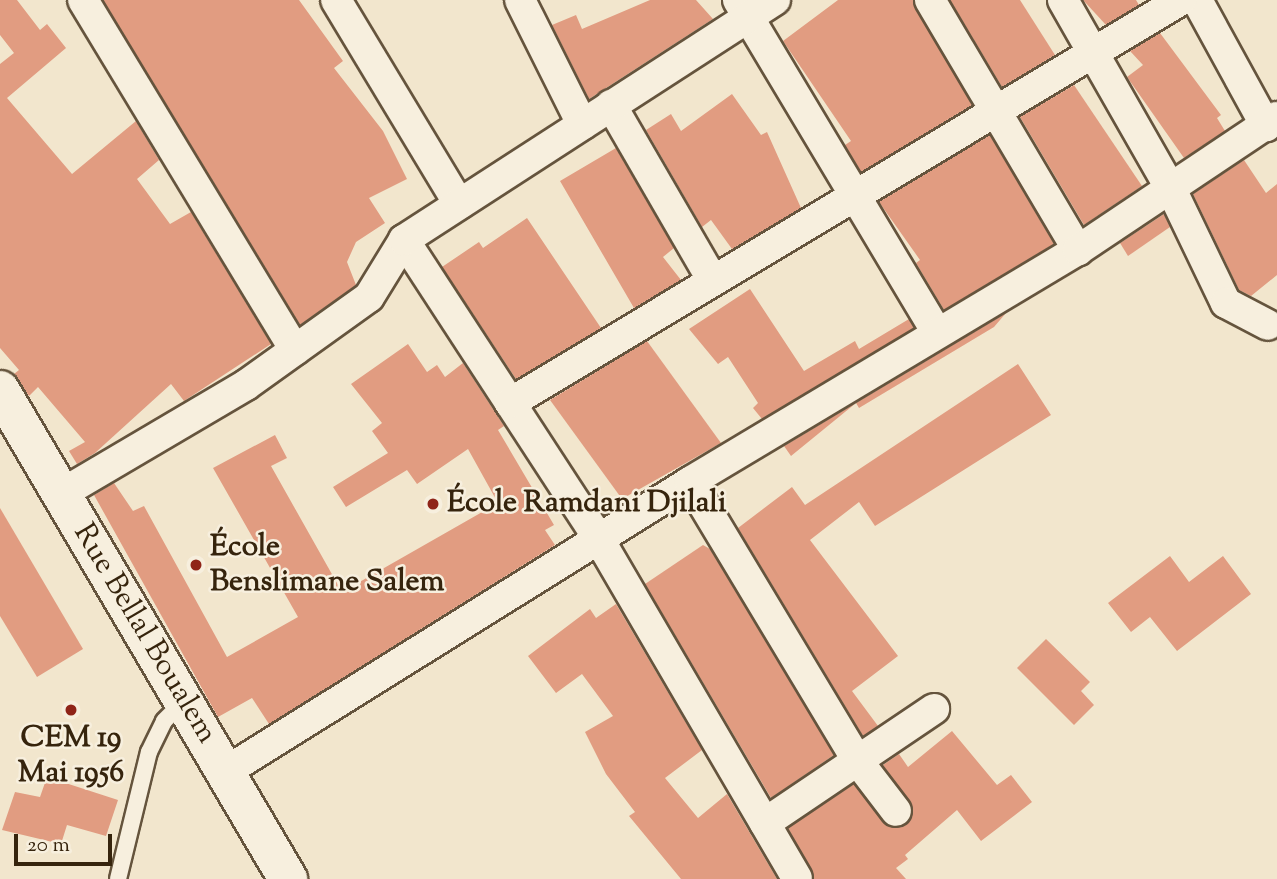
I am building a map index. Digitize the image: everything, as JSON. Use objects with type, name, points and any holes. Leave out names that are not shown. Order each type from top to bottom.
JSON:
[{"type":"street","points":[[83,0],[295,350]]},
{"type":"street","points":[[336,0],[459,204]]},
{"type":"street","points":[[520,0],[582,124]]},
{"type":"street","points":[[61,494],[247,385],[369,298],[404,240],[611,105],[743,8],[775,0]]},
{"type":"street","points":[[930,0],[1078,250]]},
{"type":"street","points":[[1063,0],[1172,191],[1226,303],[1268,326]]},
{"type":"street","points":[[510,403],[997,113],[1181,0]]},
{"type":"street","points":[[225,772],[600,541],[690,482],[1078,250],[1172,191],[1271,121],[1197,0]]},
{"type":"street","points":[[743,8],[937,333]]},
{"type":"street","points":[[611,105],[713,281]]},
{"type":"street","points":[[404,240],[600,541],[797,878]]},
{"type":"street","name":"Rue Bellal Boualem","points":[[0,390],[288,879]]},
{"type":"street","points":[[690,482],[857,760],[896,811]]},
{"type":"street","points":[[765,823],[934,709]]},
{"type":"lane","points":[[118,879],[149,752],[164,721],[184,701]]},
{"type":"building","points":[[0,0],[17,0],[40,30],[47,24],[66,48],[7,98],[72,174],[136,121],[159,160],[137,179],[170,224],[191,212],[271,344],[184,401],[171,384],[95,453],[77,464],[69,451],[85,442],[38,387],[29,396],[14,374],[19,370],[0,348],[0,64],[14,53],[0,35]]},
{"type":"building","points":[[103,0],[299,0],[343,61],[334,68],[383,131],[407,179],[369,198],[385,223],[356,242],[347,262],[356,285],[300,325]]},
{"type":"building","points":[[650,0],[696,0],[713,19],[589,99],[552,25],[576,15],[582,29]]},
{"type":"building","points":[[838,0],[913,0],[972,105],[861,172],[845,145],[851,141],[783,41]]},
{"type":"building","points":[[950,0],[1020,0],[1055,55],[1002,87]]},
{"type":"building","points":[[1083,0],[1136,0],[1139,5],[1106,25]]},
{"type":"building","points":[[1160,33],[1221,115],[1217,118],[1225,131],[1184,158],[1127,77],[1143,65],[1130,51]]},
{"type":"building","points":[[1074,85],[1142,186],[1084,225],[1020,117]]},
{"type":"building","points":[[732,94],[761,135],[767,132],[801,208],[732,249],[711,220],[702,227],[646,130],[671,114],[681,131]]},
{"type":"building","points":[[990,135],[1054,244],[944,310],[916,263],[920,260],[879,202]]},
{"type":"building","points":[[616,148],[674,248],[663,257],[681,280],[634,308],[560,181]]},
{"type":"building","points":[[1244,160],[1266,193],[1277,184],[1277,275],[1251,296],[1239,290],[1193,194]]},
{"type":"building","points":[[1164,214],[1170,227],[1128,256],[1120,243]]},
{"type":"building","points":[[527,218],[601,328],[516,379],[442,267],[479,242],[483,248]]},
{"type":"building","points":[[750,289],[804,371],[855,341],[859,349],[909,319],[914,328],[762,419],[753,408],[758,403],[728,357],[718,364],[689,329]]},
{"type":"building","points":[[1006,313],[994,327],[859,408],[856,403],[791,456],[784,446]]},
{"type":"building","points":[[647,341],[721,443],[622,499],[550,400]]},
{"type":"building","points":[[408,344],[427,372],[437,365],[445,377],[463,363],[504,426],[498,430],[554,525],[545,530],[555,545],[269,724],[252,698],[218,717],[94,495],[114,483],[133,511],[144,506],[227,657],[298,617],[213,468],[275,435],[287,458],[271,466],[342,592],[498,503],[468,449],[417,484],[407,470],[346,507],[333,487],[388,453],[372,431],[382,423],[351,384]]},
{"type":"building","points":[[1018,364],[1051,415],[875,526],[859,502],[810,540],[898,656],[852,691],[878,726],[863,736],[738,528],[792,487],[805,505]]},
{"type":"building","points":[[0,508],[83,649],[37,677],[0,616]]},
{"type":"building","points":[[703,545],[710,549],[834,755],[771,798],[645,584]]},
{"type":"building","points":[[1170,556],[1189,582],[1223,556],[1251,594],[1177,651],[1150,617],[1131,632],[1108,603]]},
{"type":"building","points":[[616,604],[702,750],[665,778],[698,818],[727,794],[777,879],[681,879],[629,816],[635,812],[606,774],[585,732],[613,716],[582,674],[556,693],[528,656],[590,609],[596,618]]},
{"type":"building","points":[[1046,639],[1090,682],[1081,691],[1094,705],[1074,725],[1017,668]]},
{"type":"building","points":[[952,731],[997,785],[1011,775],[1032,802],[981,841],[957,810],[905,855],[908,859],[896,868],[906,879],[814,879],[788,828],[854,784],[883,822],[890,827],[906,825],[913,808],[883,765],[899,754],[908,767]]},
{"type":"building","points":[[47,777],[118,800],[106,836],[67,825],[61,844],[2,830],[15,792],[40,797]]},
{"type":"place","name":"École Ramdani Djilali","points":[[433,504]]},
{"type":"place","name":"École Benslimane Salem","points":[[196,565]]},
{"type":"place","name":"CEM 19 Mai 1956","points":[[71,710]]}]
